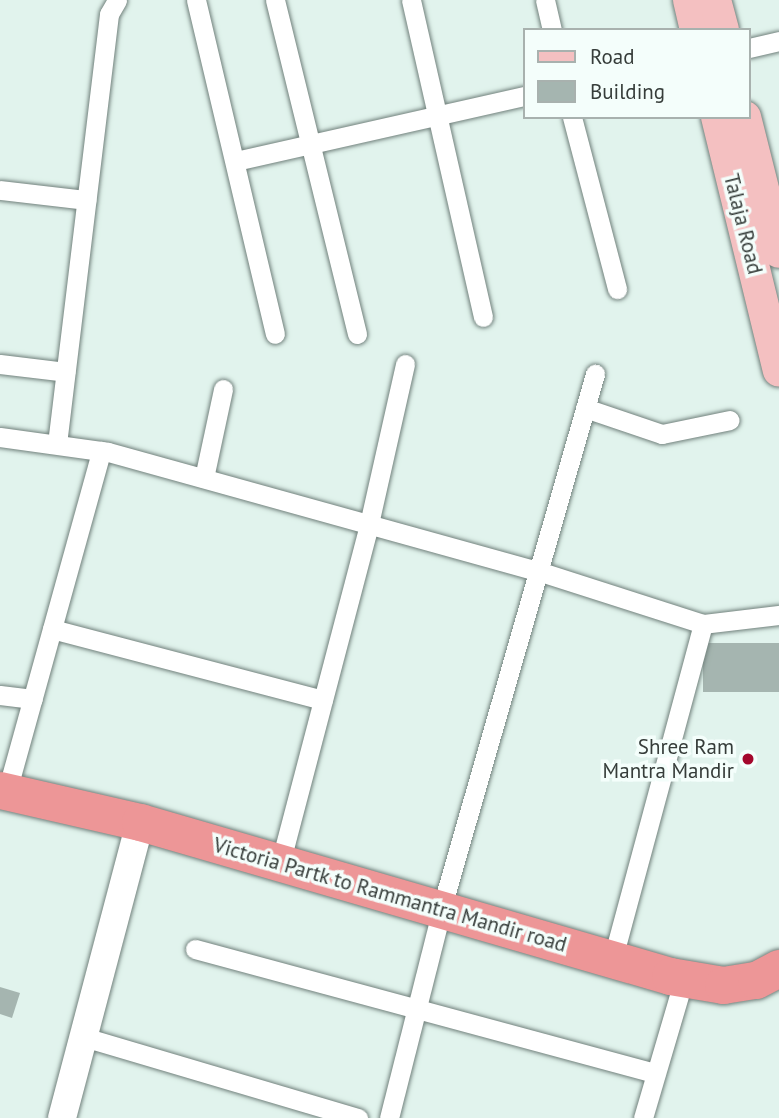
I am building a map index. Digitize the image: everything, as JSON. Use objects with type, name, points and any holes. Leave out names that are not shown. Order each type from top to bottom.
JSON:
[{"type":"highway","name":"Victoria Partk to Rammantra Mandir road","points":[[3,797],[137,832],[439,919],[613,958],[670,976],[723,985],[756,981],[779,968]]},
{"type":"highway","name":"Victoria Partk to Rammantra Mandir road","points":[[137,832],[280,864],[439,919],[679,996],[710,1001],[754,999],[779,988]]},
{"type":"main road","points":[[689,0],[696,28]]},
{"type":"main road","points":[[715,0],[722,28]]},
{"type":"main road","name":"Talaja Road","points":[[717,119],[779,371]]},
{"type":"main road","name":"Talaja Road","points":[[746,119],[779,252]]},
{"type":"street","points":[[57,444],[109,14],[117,0]]},
{"type":"street","points":[[195,0],[236,161],[275,334]]},
{"type":"street","points":[[275,0],[308,145],[357,334]]},
{"type":"street","points":[[411,0],[483,317]]},
{"type":"street","points":[[545,0],[552,28]]},
{"type":"street","points":[[751,48],[779,41]]},
{"type":"street","points":[[236,161],[524,96]]},
{"type":"street","points":[[573,119],[617,289]]},
{"type":"street","points":[[0,190],[86,200]]},
{"type":"street","points":[[0,364],[65,372]]},
{"type":"street","points":[[280,864],[369,524],[405,364]]},
{"type":"street","points":[[389,1118],[439,919],[595,374]]},
{"type":"street","points":[[204,478],[223,389]]},
{"type":"street","points":[[585,408],[662,434],[730,420]]},
{"type":"street","points":[[0,437],[101,451],[204,478],[538,571],[703,624],[779,615]]},
{"type":"street","points":[[3,797],[33,699],[101,451]]},
{"type":"street","points":[[613,958],[703,624]]},
{"type":"street","points":[[52,629],[323,700]]},
{"type":"street","points":[[0,695],[33,699]]},
{"type":"street","points":[[62,1118],[137,832]]},
{"type":"street","points":[[195,949],[656,1073]]},
{"type":"street","points":[[643,1118],[679,996]]},
{"type":"street","points":[[83,1037],[359,1118]]},
{"type":"building","points":[[703,643],[779,643],[779,692],[703,692]]},
{"type":"building","points":[[0,987],[20,993],[12,1018],[0,1014]]},
{"type":"place","name":"Shree Ram Mantra Mandir","points":[[748,759]]}]
